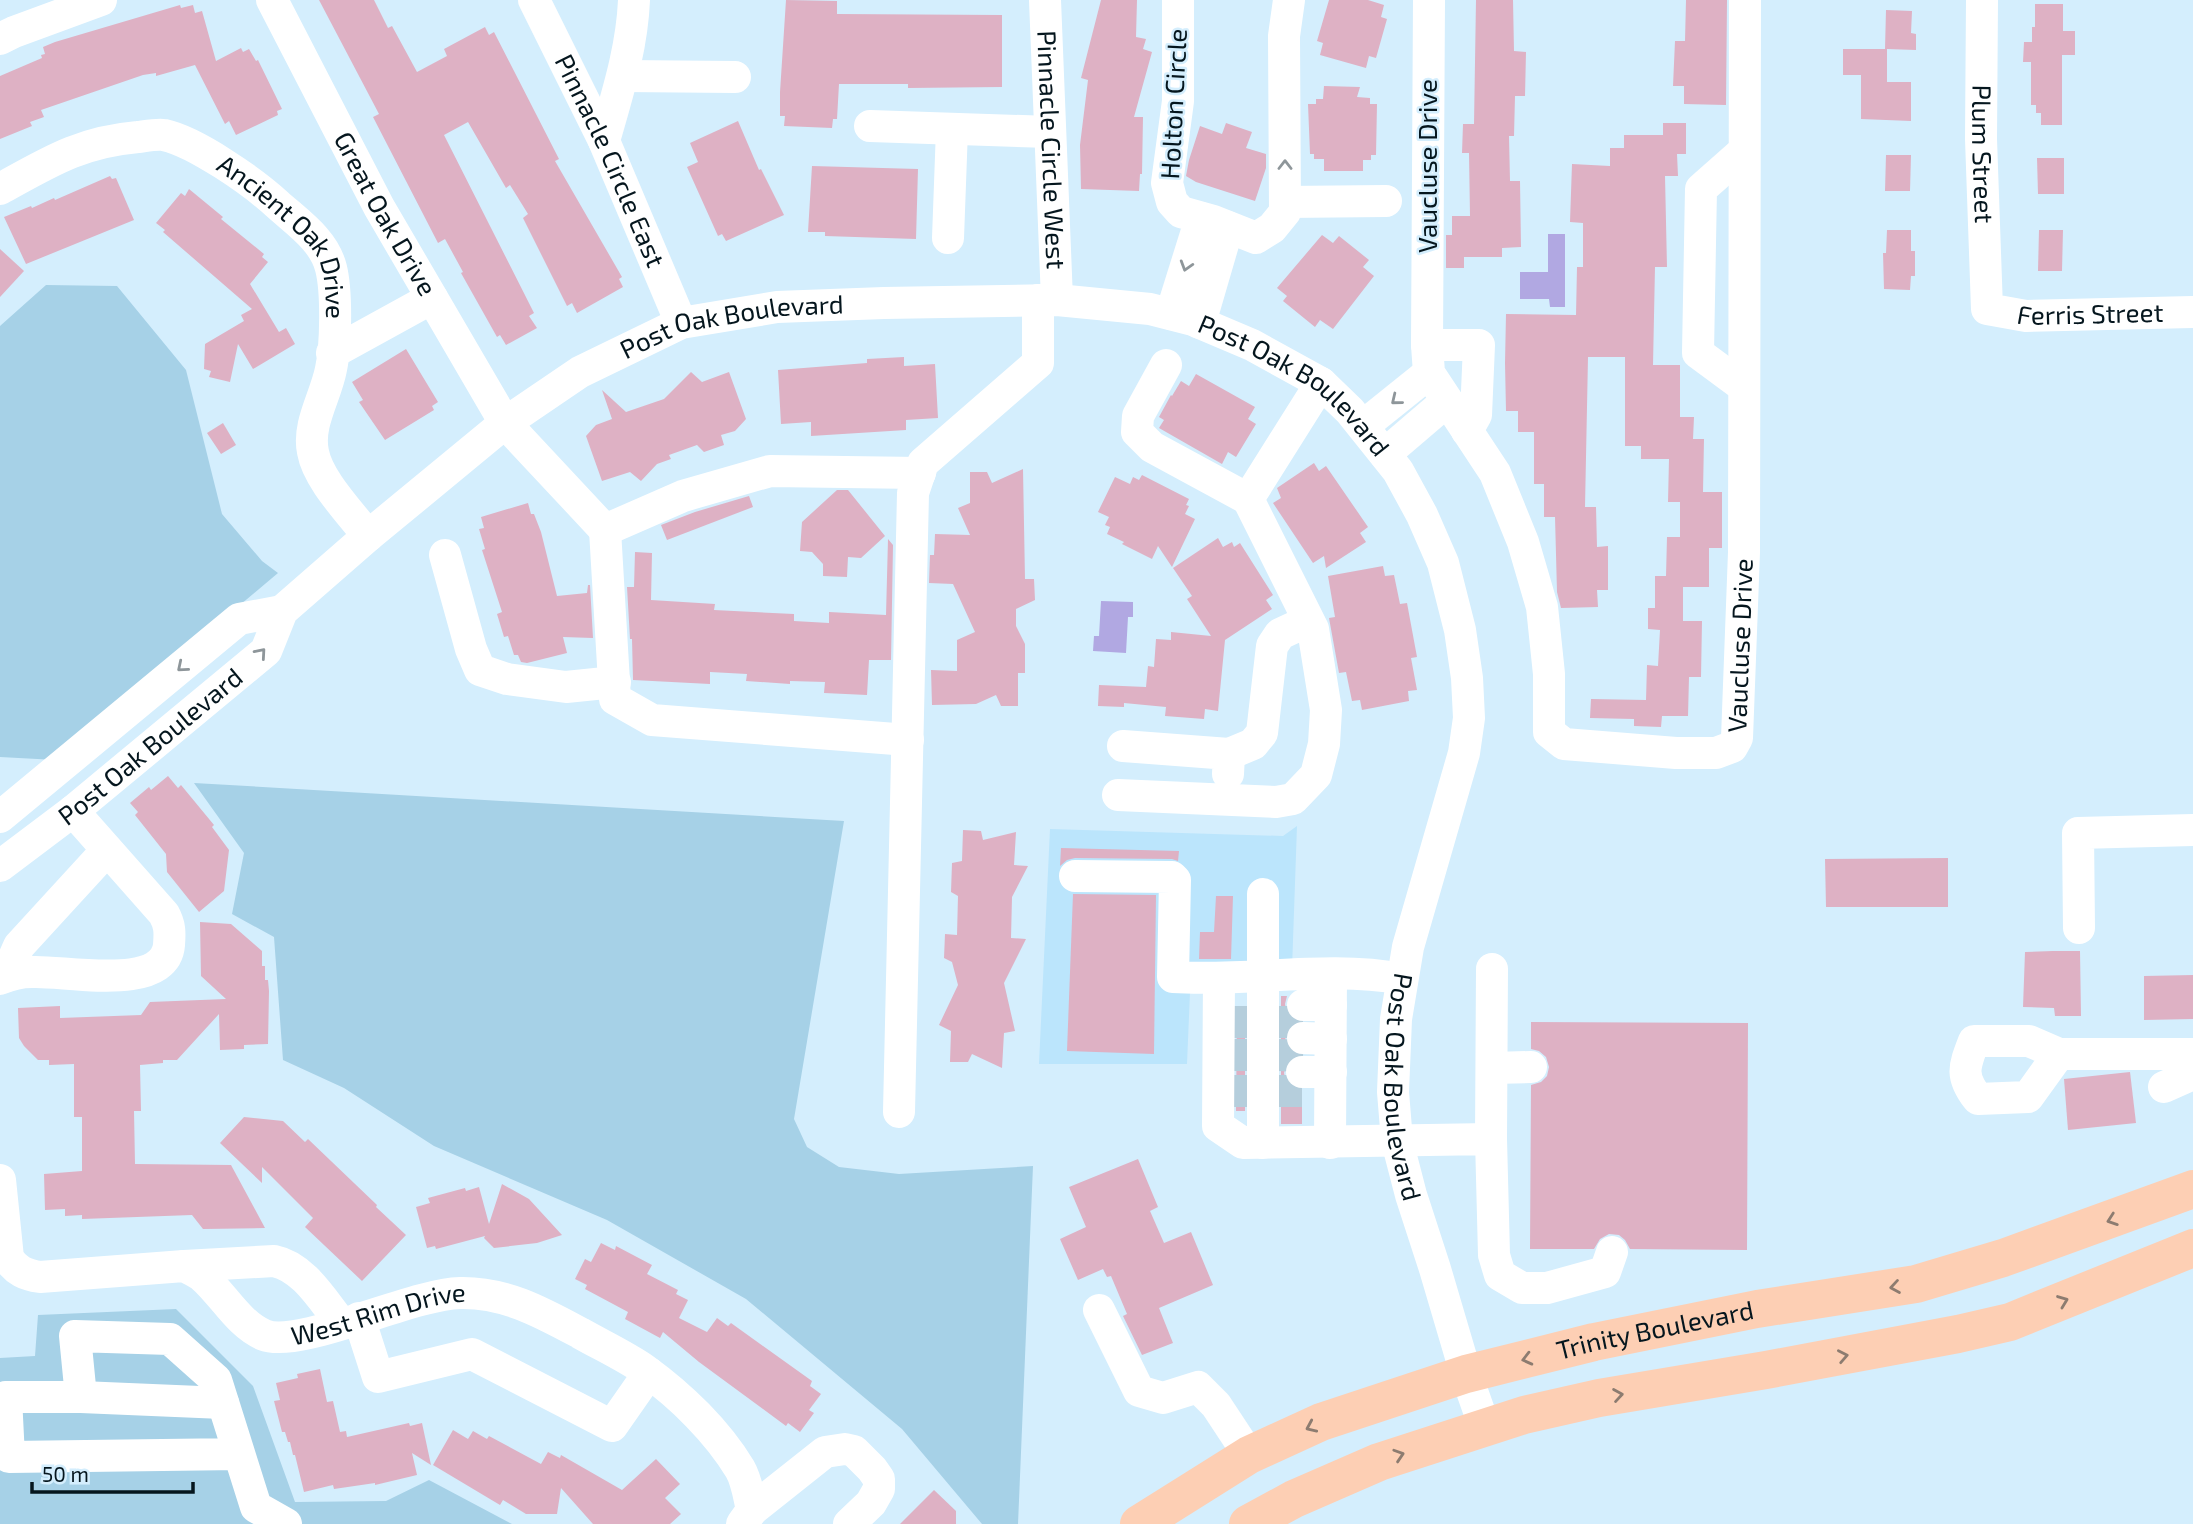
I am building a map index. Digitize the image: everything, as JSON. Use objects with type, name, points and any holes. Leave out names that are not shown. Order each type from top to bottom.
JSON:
[{"type":"main road","name":"Trinity Boulevard","points":[[1139,1524],[1250,1455],[1321,1422],[1466,1374],[1594,1342],[1758,1309],[1916,1284],[2003,1258],[2193,1189]]},
{"type":"main road","name":"Trinity Boulevard","points":[[1248,1524],[1294,1499],[1379,1462],[1524,1415],[1598,1398],[1780,1368],[2010,1322],[2193,1248]]},
{"type":"street","points":[[0,39],[101,0]]},
{"type":"street","name":"Great Oak Drive","points":[[272,0],[379,207],[505,424],[605,530]]},
{"type":"street","name":"Pinnacle Circle East","points":[[534,0],[604,141],[681,323]]},
{"type":"street","points":[[604,141],[623,76],[631,37],[634,0]]},
{"type":"street","name":"Pinnacle Circle West","points":[[920,473],[923,463],[1038,363],[1048,300],[1050,132],[1045,0]]},
{"type":"street","name":"Holton Circle","points":[[1178,0],[1178,101],[1167,183],[1172,202],[1181,212],[1256,238],[1272,228],[1285,212],[1285,202]]},
{"type":"street","points":[[1289,0],[1284,36],[1285,202],[1386,201]]},
{"type":"street","name":"Vaucluse Drive","points":[[1429,0],[1428,359],[1447,401],[1496,472],[1523,542],[1542,607],[1549,674],[1549,732],[1564,744],[1676,753],[1716,753],[1731,747],[1737,738],[1744,552],[1745,0]]},
{"type":"street","name":"Plum Street","points":[[1982,0],[1981,139],[1987,309]]},
{"type":"street","points":[[623,76],[735,77]]},
{"type":"street","points":[[870,127],[1050,132]]},
{"type":"street","points":[[948,238],[952,129]]},
{"type":"street","name":"Ancient Oak Drive","points":[[0,189],[51,161],[88,145],[164,135],[205,153],[260,188],[322,245],[331,269],[334,312],[332,368],[311,435],[313,453],[321,473],[368,536]]},
{"type":"street","points":[[1744,151],[1701,189],[1698,353],[1744,387]]},
{"type":"street","points":[[1186,318],[1214,222]]},
{"type":"street","points":[[332,353],[432,298]]},
{"type":"street","name":"Post Oak Boulevard","points":[[0,866],[73,811],[266,652],[282,611],[368,536],[505,424],[580,372],[681,323],[777,307],[1048,300],[1123,306],[1186,318],[1252,345],[1321,383],[1350,411],[1398,471],[1422,515],[1443,564],[1460,630],[1469,718],[1464,754],[1408,947],[1396,1019],[1393,1092],[1397,1142],[1411,1195],[1485,1428]]},
{"type":"street","name":"Ferris Street","points":[[1987,309],[2026,316],[2193,312]]},
{"type":"street","points":[[1363,426],[1428,359],[1479,345],[1476,415],[1467,431]]},
{"type":"street","points":[[1118,795],[1276,802],[1293,799],[1316,775],[1324,744],[1326,710],[1313,629],[1248,499],[1152,447],[1137,432],[1138,416],[1166,365]]},
{"type":"street","points":[[1248,499],[1321,383]]},
{"type":"street","points":[[1385,454],[1447,401]]},
{"type":"street","points":[[899,1112],[914,493],[920,473],[770,471],[683,496],[605,530],[615,699],[652,720],[908,740]]},
{"type":"street","points":[[445,555],[471,649],[480,670],[507,679],[566,687],[615,682]]},
{"type":"street","name":"Post Oak Boulevard","points":[[0,817],[239,619],[282,611]]},
{"type":"street","points":[[1123,746],[1229,754],[1252,744],[1262,733],[1272,646],[1280,634],[1308,621]]},
{"type":"street","points":[[1227,800],[1229,754]]},
{"type":"street","points":[[3,978],[30,971],[127,975],[153,970],[164,960],[169,950],[171,926],[164,914],[73,811]]},
{"type":"street","points":[[2079,928],[2078,833],[2193,830]]},
{"type":"street","points":[[3,978],[19,946],[107,850]]},
{"type":"street","points":[[1075,876],[1172,877],[1175,880],[1176,900],[1173,977],[1219,979]]},
{"type":"street","points":[[1263,894],[1271,1047],[1263,1143]]},
{"type":"street","points":[[1492,969],[1491,1139],[1494,1255],[1500,1275],[1522,1288],[1548,1288],[1609,1262]]},
{"type":"street","points":[[1402,979],[1374,974],[1271,1047],[1218,1126],[1242,1143],[1491,1139]]},
{"type":"street","points":[[1219,979],[1271,1047]]},
{"type":"street","points":[[1219,979],[1271,1047],[1331,1143]]},
{"type":"street","points":[[2059,1054],[2193,1054]]},
{"type":"street","points":[[1492,1068],[1531,1067]]},
{"type":"street","points":[[2164,1087],[2193,1074]]},
{"type":"street","points":[[0,1180],[8,1258],[13,1266],[25,1275],[40,1277],[274,1261],[287,1264],[350,1321],[378,1377],[472,1354],[611,1426],[649,1373]]},
{"type":"street","name":"West Rim Drive","points":[[184,1266],[201,1275],[245,1321],[265,1335],[285,1337],[350,1321],[421,1298],[460,1293],[493,1295],[529,1306],[649,1373],[682,1401],[723,1446],[741,1472],[747,1517]]},
{"type":"street","points":[[1099,1310],[1139,1391],[1163,1398],[1198,1387],[1216,1405],[1250,1455]]},
{"type":"street","points":[[81,1397],[75,1336],[170,1339],[216,1380],[256,1507],[285,1524]]},
{"type":"street","points":[[223,1404],[81,1397],[6,1397],[9,1457],[239,1454]]},
{"type":"street","points":[[747,1517],[825,1452],[845,1449],[854,1451],[879,1479],[879,1489],[872,1503],[849,1524]]},
{"type":"shaded area","points":[[1548,234],[1565,234],[1565,307],[1550,307],[1549,299],[1520,299],[1520,272],[1548,272]]},
{"type":"shaded area","points":[[46,285],[117,286],[186,370],[222,514],[262,561],[278,573],[56,760],[0,757],[0,326]]},
{"type":"shaded area","points":[[1101,601],[1133,602],[1133,617],[1128,617],[1126,653],[1093,651],[1094,636],[1099,636]]},
{"type":"shaded area","points":[[194,783],[844,821],[794,1119],[807,1147],[839,1167],[899,1174],[1033,1166],[1018,1524],[982,1524],[902,1429],[746,1299],[607,1220],[434,1146],[344,1088],[283,1060],[274,937],[232,914],[244,853]]},
{"type":"shaded area","points":[[1297,826],[1292,969],[1191,969],[1187,1064],[1039,1064],[1050,829],[1283,836]]},
{"type":"shaded area","points":[[176,1309],[253,1386],[295,1502],[386,1501],[429,1480],[512,1524],[0,1524],[0,1358],[35,1356],[38,1315]]},
{"type":"building","points":[[319,0],[374,0],[388,28],[392,26],[417,72],[447,56],[444,49],[485,27],[489,35],[494,32],[559,159],[555,161],[622,277],[619,279],[623,287],[577,313],[572,303],[567,306],[523,218],[528,214],[510,185],[506,188],[468,122],[444,135],[534,313],[529,316],[537,328],[506,345],[500,335],[497,337],[445,239],[438,243],[373,117],[379,114]]},
{"type":"building","points":[[786,0],[837,1],[837,14],[1002,15],[1002,87],[908,88],[908,84],[839,84],[837,119],[833,119],[832,128],[784,126],[785,116],[780,116],[780,92]]},
{"type":"building","points":[[1101,0],[1137,0],[1136,37],[1146,39],[1143,49],[1152,52],[1134,117],[1143,117],[1139,191],[1081,189],[1080,145],[1088,80],[1081,78]]},
{"type":"building","points":[[1329,0],[1368,0],[1384,5],[1381,17],[1387,19],[1376,58],[1369,56],[1366,68],[1320,55],[1323,43],[1317,41]]},
{"type":"building","points":[[1476,0],[1513,0],[1514,51],[1526,52],[1525,96],[1515,96],[1514,136],[1509,136],[1510,181],[1520,181],[1521,247],[1502,248],[1502,257],[1464,257],[1464,268],[1446,268],[1446,235],[1452,235],[1452,216],[1470,216],[1469,153],[1462,153],[1463,124],[1474,124]]},
{"type":"building","points":[[1686,0],[1727,0],[1726,105],[1684,104],[1684,86],[1673,86],[1675,41],[1685,41]]},
{"type":"building","points":[[2035,4],[2063,4],[2063,31],[2075,31],[2075,55],[2062,55],[2062,125],[2041,125],[2041,113],[2036,113],[2036,105],[2031,105],[2031,62],[2023,62],[2024,42],[2032,42]]},
{"type":"building","points":[[180,5],[181,8],[193,5],[195,13],[202,11],[216,61],[241,48],[243,52],[249,49],[256,61],[258,60],[282,109],[277,111],[278,115],[236,135],[229,121],[225,124],[195,65],[156,76],[156,73],[143,75],[41,110],[44,117],[30,122],[32,126],[0,139],[0,76],[42,58],[41,55],[45,54],[43,47],[55,42]]},
{"type":"building","points":[[1886,10],[1912,11],[1911,33],[1916,34],[1916,50],[1887,49],[1887,82],[1911,82],[1911,121],[1861,119],[1861,75],[1843,75],[1843,49],[1885,49]]},
{"type":"building","points":[[1324,86],[1360,87],[1357,97],[1370,98],[1370,104],[1377,104],[1376,155],[1371,155],[1371,160],[1363,160],[1363,171],[1324,171],[1324,159],[1314,159],[1314,154],[1310,154],[1308,104],[1316,104],[1316,99],[1323,99]]},
{"type":"building","points":[[738,121],[759,170],[761,169],[784,215],[726,241],[722,234],[718,236],[687,167],[698,162],[690,143]]},
{"type":"building","points":[[1226,123],[1252,132],[1246,148],[1266,154],[1266,168],[1255,201],[1196,182],[1186,176],[1200,126],[1222,134]]},
{"type":"building","points":[[1663,123],[1686,123],[1686,154],[1677,154],[1678,176],[1665,176],[1667,267],[1655,267],[1653,365],[1680,365],[1680,417],[1694,417],[1693,439],[1704,439],[1703,492],[1722,492],[1722,548],[1709,548],[1709,587],[1683,587],[1683,621],[1702,621],[1701,677],[1689,677],[1688,716],[1662,716],[1661,727],[1634,726],[1634,719],[1590,718],[1591,699],[1646,700],[1647,665],[1658,666],[1660,630],[1648,629],[1648,608],[1655,608],[1655,576],[1666,576],[1667,537],[1680,537],[1680,502],[1668,502],[1669,459],[1641,459],[1641,446],[1625,446],[1625,357],[1588,357],[1585,507],[1596,507],[1597,547],[1608,546],[1608,590],[1597,590],[1598,607],[1561,608],[1557,592],[1555,517],[1544,517],[1544,484],[1534,484],[1534,432],[1518,432],[1518,411],[1506,411],[1505,363],[1506,314],[1576,315],[1577,267],[1583,267],[1583,223],[1570,222],[1572,164],[1610,166],[1610,148],[1624,148],[1624,135],[1663,135]]},
{"type":"building","points":[[1886,155],[1911,155],[1910,191],[1885,191]]},
{"type":"building","points":[[2037,158],[2064,158],[2064,194],[2038,194]]},
{"type":"building","points":[[812,166],[918,169],[916,239],[825,236],[825,232],[808,232]]},
{"type":"building","points":[[110,176],[112,179],[116,178],[134,220],[26,264],[4,217],[54,198],[55,200]]},
{"type":"building","points":[[189,189],[264,254],[262,257],[268,262],[250,284],[279,332],[286,328],[295,344],[253,369],[238,344],[230,382],[209,377],[211,371],[204,369],[205,344],[244,321],[241,315],[252,309],[156,223],[181,193],[185,196]]},
{"type":"building","points":[[1887,230],[1911,230],[1911,251],[1915,251],[1915,276],[1911,276],[1910,290],[1884,289],[1883,253],[1886,253]]},
{"type":"building","points":[[2039,230],[2063,230],[2062,271],[2038,271]]},
{"type":"building","points":[[1322,235],[1333,243],[1339,236],[1369,260],[1363,267],[1374,276],[1333,329],[1320,320],[1315,327],[1283,301],[1287,296],[1277,288]]},
{"type":"building","points":[[0,249],[24,271],[0,297]]},
{"type":"building","points":[[406,349],[438,402],[432,406],[434,410],[385,440],[359,402],[363,400],[352,382]]},
{"type":"building","points":[[904,357],[904,366],[935,364],[938,418],[906,420],[906,430],[811,436],[811,422],[781,424],[778,370],[867,363],[867,359]]},
{"type":"building","points":[[691,372],[702,382],[729,372],[746,419],[735,431],[721,435],[724,445],[704,452],[697,445],[669,455],[671,459],[657,464],[641,481],[630,472],[602,481],[586,436],[596,425],[612,419],[602,390],[626,412],[664,399]]},
{"type":"building","points":[[1196,374],[1255,407],[1248,419],[1256,424],[1236,457],[1228,452],[1222,464],[1159,428],[1164,420],[1159,417],[1171,395],[1181,381],[1189,386]]},
{"type":"building","points":[[223,423],[236,445],[221,454],[207,433]]},
{"type":"building","points":[[1314,463],[1319,471],[1326,466],[1368,527],[1360,533],[1366,542],[1326,568],[1324,556],[1313,563],[1273,503],[1281,498],[1277,488]]},
{"type":"building","points":[[1023,469],[1025,579],[1034,579],[1035,600],[1016,609],[1016,626],[1025,644],[1025,673],[1018,673],[1018,706],[1001,706],[996,695],[976,704],[932,705],[931,670],[957,671],[957,640],[975,632],[953,584],[929,583],[930,555],[934,555],[935,534],[970,535],[958,508],[970,503],[970,472],[987,472],[992,483]]},
{"type":"building","points":[[1142,475],[1189,499],[1185,514],[1195,519],[1172,567],[1158,546],[1152,559],[1107,534],[1110,527],[1105,525],[1109,517],[1098,512],[1115,477],[1130,484],[1133,477],[1139,480]]},
{"type":"building","points":[[837,490],[848,490],[885,536],[861,558],[848,557],[847,577],[823,576],[823,564],[812,552],[800,551],[802,522]]},
{"type":"building","points":[[749,496],[753,507],[667,540],[661,525]]},
{"type":"building","points":[[528,503],[541,532],[557,596],[587,593],[590,585],[593,638],[563,637],[567,653],[527,663],[521,662],[518,655],[514,655],[508,636],[504,637],[497,614],[502,612],[482,550],[485,549],[479,529],[484,528],[481,517]]},
{"type":"building","points":[[1218,538],[1223,547],[1232,542],[1234,547],[1240,543],[1273,595],[1266,600],[1272,609],[1225,640],[1218,711],[1205,709],[1204,719],[1165,716],[1166,707],[1124,703],[1124,707],[1098,706],[1099,685],[1146,687],[1148,666],[1154,667],[1156,639],[1171,640],[1171,632],[1211,636],[1187,599],[1192,596],[1173,568]]},
{"type":"building","points":[[888,539],[893,545],[891,660],[869,660],[867,695],[824,693],[825,682],[790,681],[790,684],[746,681],[747,674],[710,672],[710,684],[633,680],[627,587],[634,587],[635,552],[652,553],[651,600],[715,604],[714,610],[794,614],[794,621],[829,623],[829,612],[886,615]]},
{"type":"building","points":[[1383,566],[1385,576],[1394,575],[1400,604],[1407,603],[1417,657],[1411,658],[1417,690],[1408,691],[1409,701],[1362,710],[1360,700],[1352,701],[1346,672],[1339,673],[1329,618],[1335,617],[1328,576]]},
{"type":"building","points":[[168,776],[178,788],[181,785],[214,825],[212,827],[229,850],[224,891],[199,912],[167,872],[166,854],[135,815],[138,812],[130,803]]},
{"type":"building","points":[[963,830],[981,831],[983,840],[1016,832],[1014,865],[1028,866],[1012,897],[1011,938],[1026,939],[1004,983],[1015,1031],[1004,1033],[1002,1068],[972,1054],[968,1062],[950,1062],[951,1031],[939,1025],[958,985],[952,962],[944,958],[945,934],[957,935],[958,896],[951,892],[952,863],[962,861]]},
{"type":"building","points":[[1061,848],[1179,851],[1178,861],[1075,858],[1060,866]]},
{"type":"building","points":[[1948,858],[1948,907],[1826,907],[1825,859]]},
{"type":"building","points":[[1073,894],[1156,895],[1154,1054],[1067,1051]]},
{"type":"building","points":[[1216,896],[1233,896],[1231,959],[1199,959],[1200,932],[1214,932]]},
{"type":"building","points":[[200,922],[231,924],[262,951],[262,966],[265,966],[265,980],[268,980],[269,991],[268,1044],[220,1050],[219,1014],[177,1060],[140,1065],[141,1111],[134,1111],[135,1164],[231,1165],[265,1228],[203,1229],[192,1215],[82,1219],[82,1215],[65,1216],[65,1209],[45,1210],[44,1174],[82,1171],[82,1117],[74,1117],[74,1064],[49,1065],[49,1060],[38,1060],[24,1046],[19,1038],[18,1008],[60,1006],[60,1018],[141,1015],[150,1002],[226,999],[201,976]]},
{"type":"building","points":[[2080,951],[2081,1016],[2055,1016],[2054,1008],[2023,1007],[2025,952]]},
{"type":"building","points":[[2193,975],[2193,1019],[2144,1020],[2144,976]]},
{"type":"building","points":[[1281,996],[1287,996],[1287,1014],[1295,1021],[1287,1029],[1285,1037],[1287,1046],[1297,1055],[1287,1062],[1284,1073],[1292,1088],[1302,1090],[1302,1124],[1281,1124]]},
{"type":"building","points":[[1237,1009],[1245,1009],[1245,1111],[1236,1111]]},
{"type":"building","points":[[1531,1022],[1748,1023],[1747,1250],[1630,1249],[1619,1235],[1609,1234],[1600,1239],[1594,1249],[1530,1249],[1531,1085],[1541,1082],[1547,1076],[1549,1067],[1546,1057],[1531,1049]]},
{"type":"building","points":[[2130,1072],[2136,1123],[2068,1130],[2064,1079]]},
{"type":"building","points":[[244,1117],[283,1121],[305,1142],[308,1139],[406,1235],[362,1281],[305,1227],[313,1218],[262,1167],[262,1183],[220,1143]]},
{"type":"building","points":[[1138,1159],[1158,1207],[1150,1211],[1164,1243],[1191,1232],[1213,1285],[1159,1308],[1173,1343],[1142,1355],[1123,1316],[1127,1314],[1111,1276],[1107,1277],[1103,1269],[1078,1280],[1060,1239],[1086,1227],[1069,1187]]},
{"type":"building","points":[[502,1184],[529,1199],[562,1235],[537,1243],[494,1248],[485,1236],[436,1249],[435,1246],[427,1248],[416,1207],[430,1203],[428,1198],[479,1187],[489,1224]]},
{"type":"building","points":[[601,1243],[615,1250],[616,1246],[652,1265],[647,1274],[678,1290],[676,1294],[688,1300],[679,1318],[707,1332],[717,1318],[728,1326],[731,1323],[812,1381],[810,1386],[821,1394],[809,1410],[814,1413],[800,1432],[788,1423],[786,1426],[663,1332],[660,1338],[625,1319],[628,1312],[585,1289],[587,1285],[575,1279],[585,1259],[591,1262]]},
{"type":"building","points":[[320,1369],[327,1402],[333,1401],[340,1432],[346,1431],[347,1437],[409,1423],[410,1426],[422,1423],[431,1465],[412,1453],[417,1475],[375,1485],[334,1489],[333,1485],[304,1492],[295,1455],[285,1432],[282,1432],[274,1401],[280,1400],[276,1383],[298,1378],[297,1374]]},
{"type":"building","points":[[453,1430],[468,1439],[473,1431],[487,1439],[489,1436],[541,1464],[548,1452],[560,1458],[561,1455],[622,1490],[656,1459],[680,1484],[665,1498],[681,1514],[670,1524],[593,1524],[561,1488],[557,1514],[526,1514],[503,1500],[500,1505],[433,1465]]},
{"type":"building","points":[[934,1490],[956,1511],[956,1524],[900,1524]]},
{"type":"tunnel","points":[[1227,1022],[1251,1022]]},
{"type":"tunnel","points":[[1278,1022],[1303,1022]]},
{"type":"tunnel","points":[[1226,1055],[1251,1055]]},
{"type":"tunnel","points":[[1278,1055],[1303,1056]]},
{"type":"tunnel","points":[[1226,1091],[1251,1091]]},
{"type":"tunnel","points":[[1278,1091],[1302,1091]]}]
